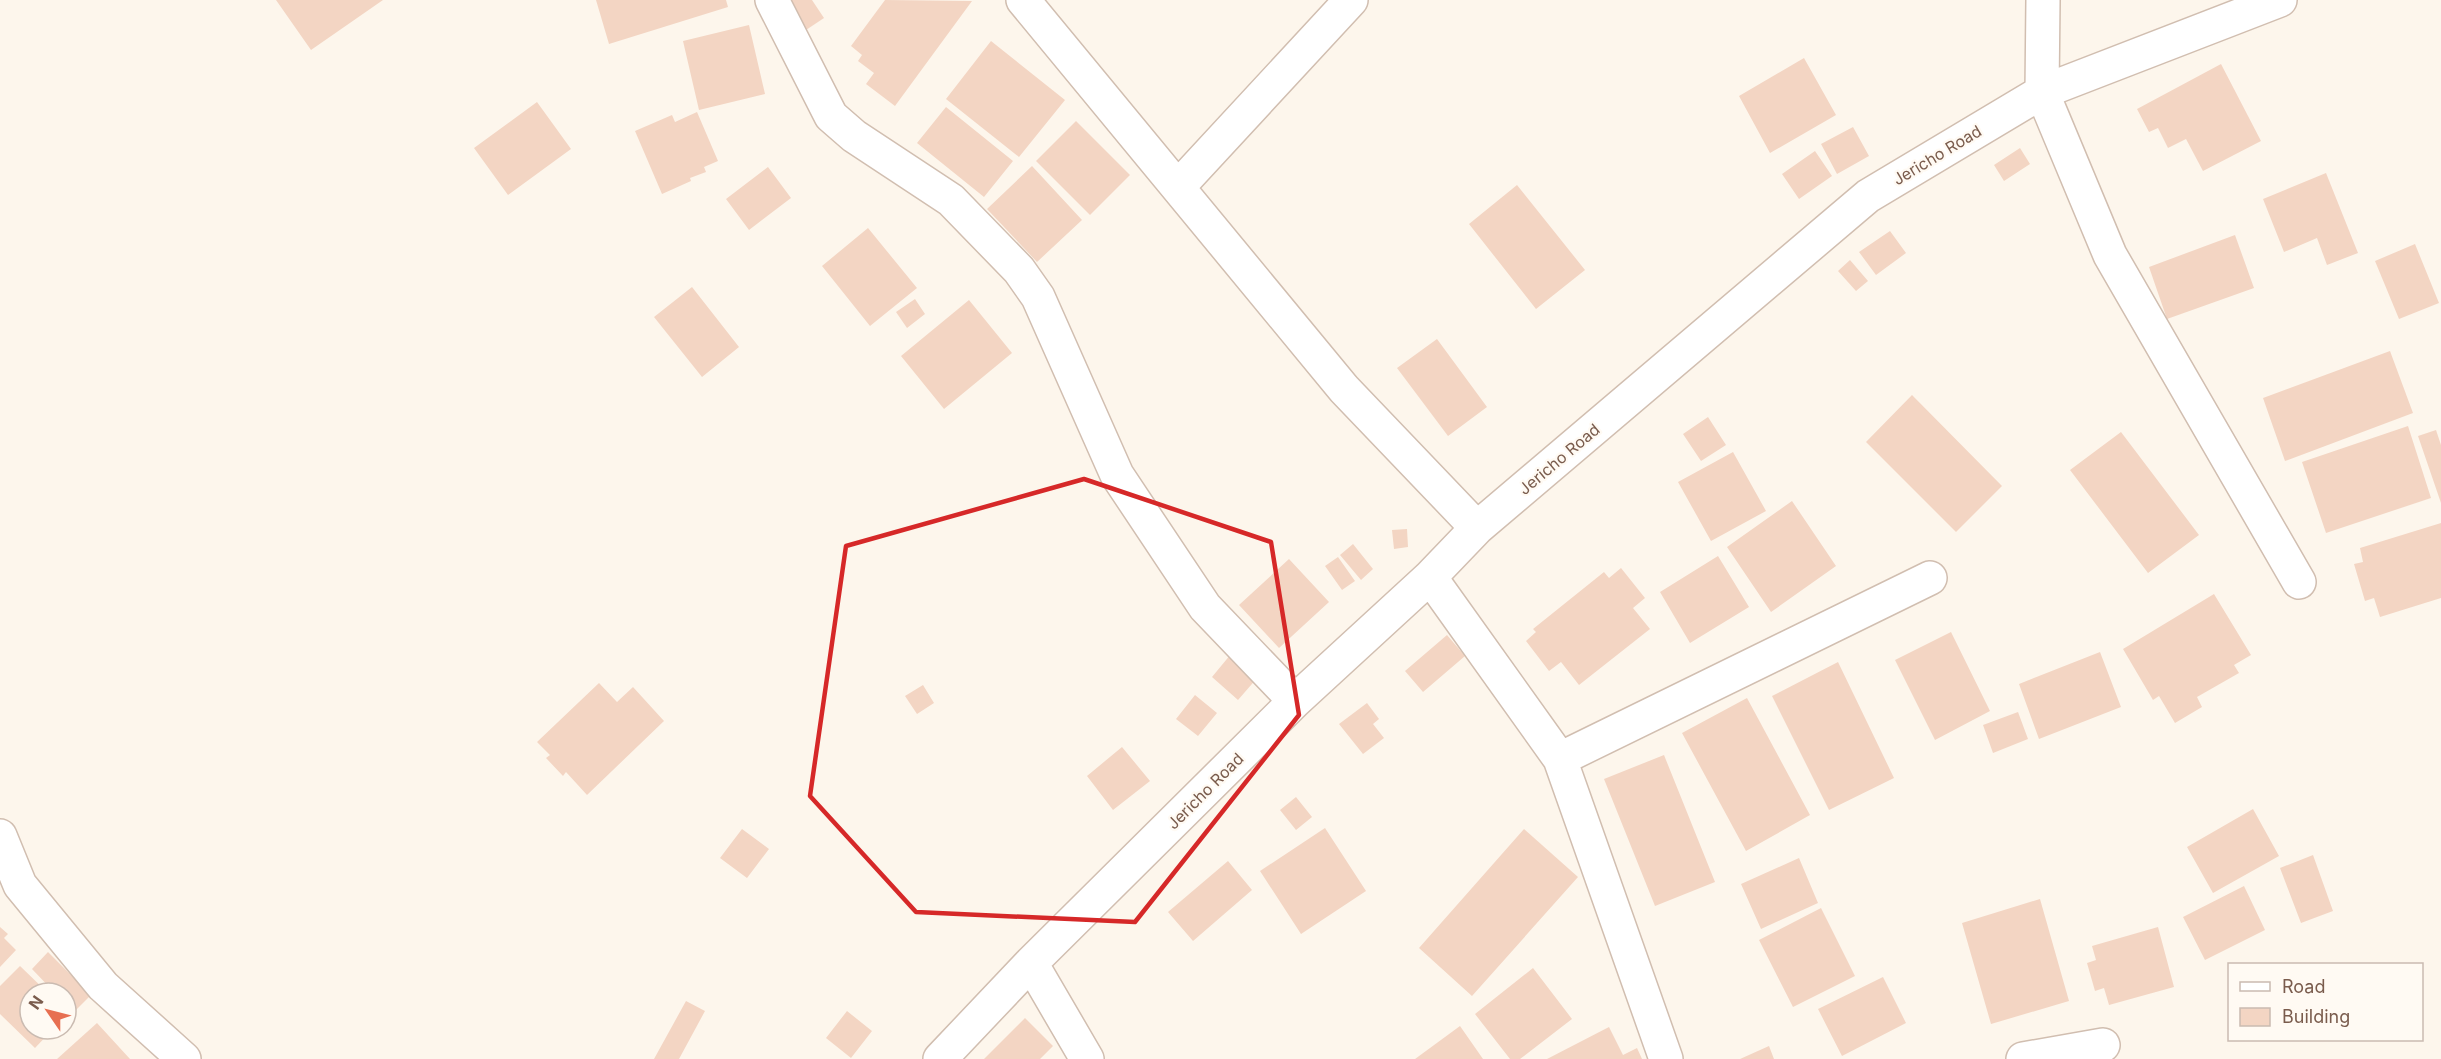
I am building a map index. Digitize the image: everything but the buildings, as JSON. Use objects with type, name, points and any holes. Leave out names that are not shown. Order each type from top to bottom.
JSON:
[{"type":"street","points":[[772,0],[831,116],[854,135],[951,200],[1019,270],[1038,297],[1117,475],[1205,607],[1295,701]]},
{"type":"street","points":[[1023,0],[1344,388],[1477,528]]},
{"type":"street","points":[[1178,187],[1351,0]]},
{"type":"street","points":[[2043,0],[2042,92],[2110,255],[2299,582]]},
{"type":"street","name":"Jericho Road","points":[[940,1059],[1031,963],[1295,701],[1430,577],[1477,528],[1868,196],[2042,92],[2280,0]]},
{"type":"street","points":[[1430,577],[1560,759],[1666,1059]]},
{"type":"street","points":[[1560,759],[1930,578]]},
{"type":"street","points":[[0,837],[20,885],[103,986],[184,1059]]},
{"type":"street","points":[[1031,963],[1087,1059]]},
{"type":"street","points":[[2024,1059],[2103,1045]]},
{"type":"highlighted area","points":[[1084,479],[1271,542],[1299,715],[1135,922],[916,912],[810,796],[846,546]]}]
